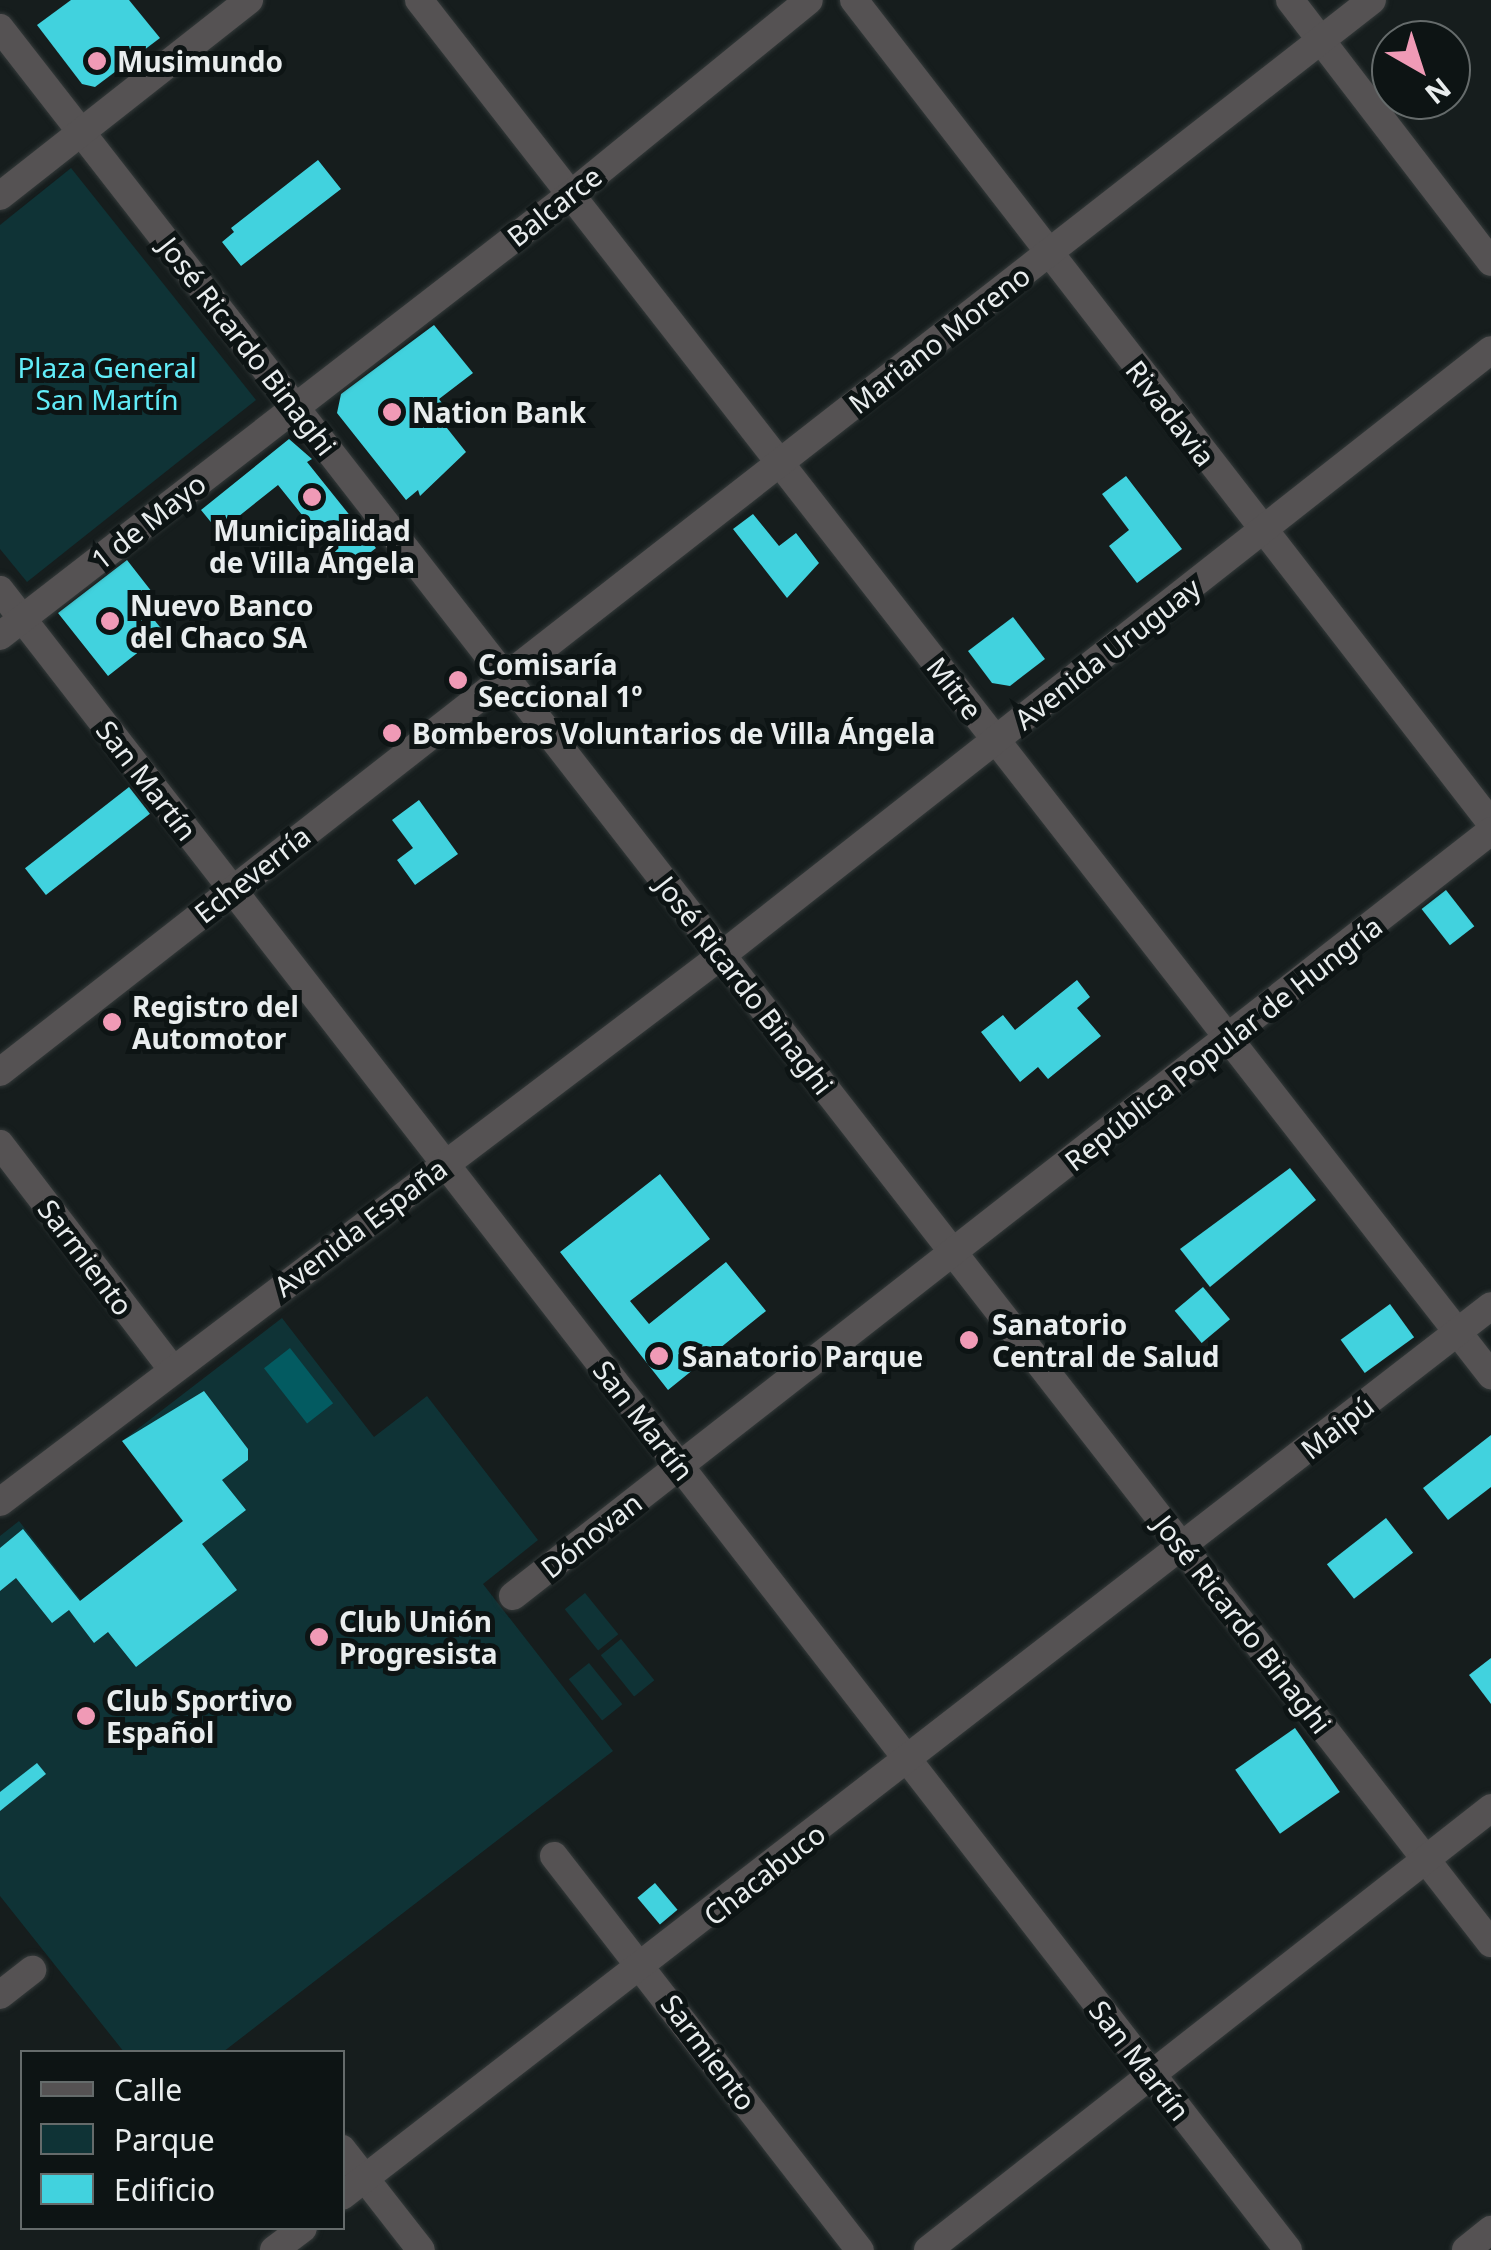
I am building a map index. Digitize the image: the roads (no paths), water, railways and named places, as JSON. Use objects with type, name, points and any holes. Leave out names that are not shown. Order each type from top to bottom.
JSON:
[{"type":"street","points":[[0,196],[249,0]]},
{"type":"street","name":"Mitre","points":[[419,0],[1491,1375]]},
{"type":"street","name":"Balcarce","points":[[295,407],[570,195],[809,0]]},
{"type":"street","name":"Rivadavia","points":[[854,0],[1491,823]]},
{"type":"street","points":[[1290,0],[1491,262]]},
{"type":"street","name":"Mariano Moreno","points":[[504,676],[1372,0]]},
{"type":"street","name":"José Ricardo Binaghi","points":[[0,28],[1491,1943]]},
{"type":"street","name":"Avenida Uruguay","points":[[722,955],[1491,350]]},
{"type":"street","name":"1 de Mayo","points":[[11,627],[295,407]]},
{"type":"street","name":"San Martín","points":[[0,590],[11,627],[232,890],[1288,2250]]},
{"type":"street","name":"Echeverría","points":[[0,1072],[504,676]]},
{"type":"street","name":"República Popular de Hungría","points":[[956,1255],[1491,831]]},
{"type":"street","name":"Avenida España","points":[[0,1502],[722,955]]},
{"type":"street","name":"Sarmiento","points":[[0,1144],[172,1370]]},
{"type":"street","name":"Dónovan","points":[[513,1596],[956,1255]]},
{"type":"street","name":"Maipú","points":[[1183,1547],[1491,1306]]},
{"type":"street","name":"Chacabuco","points":[[345,2194],[644,1967],[1183,1547]]},
{"type":"street","points":[[928,2250],[1491,1808]]},
{"type":"street","name":"Sarmiento","points":[[554,1856],[860,2250]]},
{"type":"street","points":[[0,1995],[32,1970]]},
{"type":"street","points":[[345,2153],[421,2250]]},
{"type":"street","points":[[274,2250],[300,2230]]},
{"type":"street","points":[[1466,2250],[1491,2230]]},
{"type":"water","points":[[290,1348],[333,1403],[307,1423],[264,1368]]},
{"type":"place","name":"Musimundo","points":[[97,61]]},
{"type":"place","name":"Nation Bank","points":[[392,412]]},
{"type":"place","name":"Municipalidad de Villa Ángela","points":[[312,497]]},
{"type":"place","name":"Nuevo Banco del Chaco SA","points":[[110,621]]},
{"type":"place","name":"Comisaría Seccional 1º","points":[[458,680]]},
{"type":"place","name":"Bomberos Voluntarios de Villa Ángela","points":[[392,733]]},
{"type":"place","name":"Registro del Automotor","points":[[112,1022]]},
{"type":"place","name":"Sanatorio Central de Salud","points":[[969,1340]]},
{"type":"place","name":"Sanatorio Parque","points":[[659,1356]]},
{"type":"place","name":"Club Unión Progresista","points":[[319,1637]]},
{"type":"place","name":"Club Sportivo Español","points":[[86,1716]]},
{"type":"park label","name":"Plaza General San Martín","points":[[107,383]]}]
